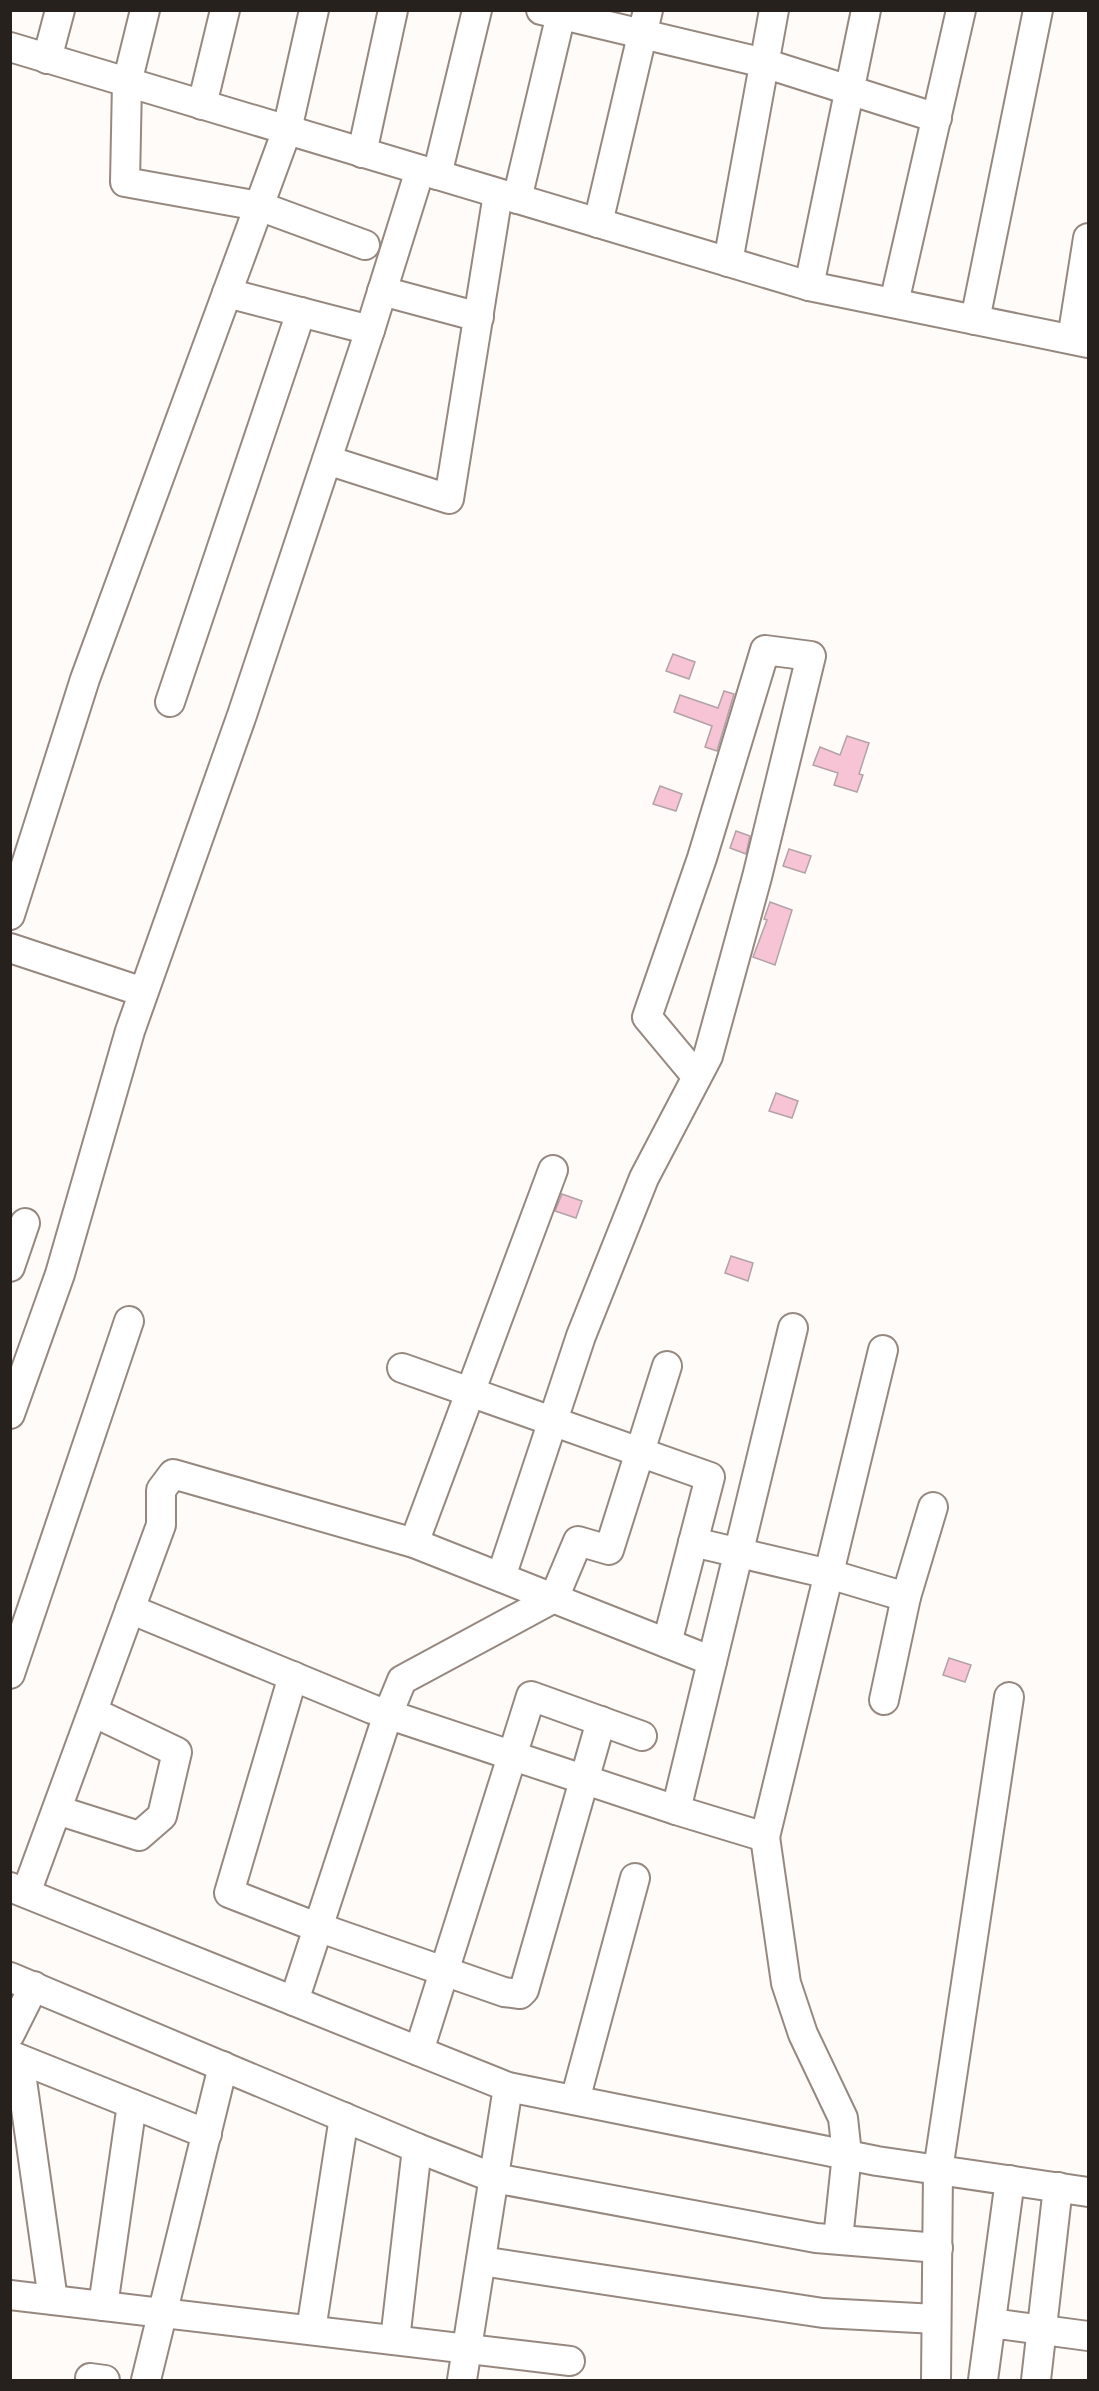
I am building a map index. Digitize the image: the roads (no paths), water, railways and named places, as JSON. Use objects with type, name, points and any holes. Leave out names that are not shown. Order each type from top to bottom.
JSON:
[{"type":"street","points":[[47,59],[60,10]]},
{"type":"street","points":[[145,10],[127,83],[125,183],[259,206],[365,245]]},
{"type":"street","points":[[202,105],[225,10]]},
{"type":"street","points":[[10,915],[85,679],[287,130],[314,10]]},
{"type":"street","points":[[362,153],[393,10]]},
{"type":"street","points":[[10,1414],[60,1274],[129,1031],[242,715],[382,291],[429,173],[477,10]]},
{"type":"street","points":[[728,262],[774,10]]},
{"type":"street","points":[[809,286],[866,10]]},
{"type":"street","points":[[894,303],[962,10]]},
{"type":"street","points":[[975,320],[1038,10]]},
{"type":"street","points":[[327,460],[449,500],[478,317],[555,12],[646,22],[764,63],[937,118]]},
{"type":"street","points":[[598,223],[646,22]]},
{"type":"street","points":[[10,47],[809,286],[1080,341],[1089,237]]},
{"type":"street","points":[[382,291],[478,317]]},
{"type":"street","points":[[227,293],[370,330]]},
{"type":"street","points":[[170,702],[301,312]]},
{"type":"street","points":[[501,1577],[581,1336],[644,1178],[697,1077],[708,1056],[811,656],[765,650],[702,858],[646,1017],[697,1077]]},
{"type":"street","points":[[10,948],[143,992]]},
{"type":"street","points":[[414,1543],[553,1170]]},
{"type":"street","points":[[10,1267],[25,1223]]},
{"type":"street","points":[[10,1674],[129,1321]]},
{"type":"street","points":[[676,1810],[793,1328]]},
{"type":"street","points":[[838,2239],[847,2154],[843,2118],[803,2034],[786,1983],[765,1837],[883,1350]]},
{"type":"street","points":[[294,2001],[388,1714],[402,1680],[554,1598],[578,1541],[609,1550],[638,1452],[667,1366]]},
{"type":"street","points":[[402,1368],[710,1477],[667,1643]]},
{"type":"street","points":[[712,1661],[414,1543],[173,1474],[160,1490],[161,1525],[57,1810],[18,1890],[508,2087],[847,2154],[1089,2192]]},
{"type":"street","points":[[884,1700],[906,1597],[933,1507]]},
{"type":"street","points":[[693,1542],[829,1574],[906,1597]]},
{"type":"street","points":[[130,1610],[388,1714],[513,1757],[765,1837]]},
{"type":"street","points":[[293,1676],[229,1893],[504,1992],[520,1994],[524,1990],[601,1721]]},
{"type":"street","points":[[419,2051],[531,1696],[642,1736]]},
{"type":"street","points":[[936,2380],[938,2170],[1010,1697]]},
{"type":"street","points":[[57,1810],[139,1836],[162,1816],[177,1752],[93,1713]]},
{"type":"street","points":[[574,2100],[635,1878]]},
{"type":"street","points":[[53,2300],[13,2049],[22,1982],[417,2148],[494,2178],[816,2238],[938,2248]]},
{"type":"street","points":[[13,2049],[132,2104],[207,2134]]},
{"type":"street","points":[[146,2380],[223,2066]]},
{"type":"street","points":[[462,2380],[508,2087]]},
{"type":"street","points":[[104,2306],[132,2104]]},
{"type":"street","points":[[311,2330],[344,2117]]},
{"type":"street","points":[[395,2340],[417,2148]]},
{"type":"street","points":[[983,2380],[1010,2180]]},
{"type":"street","points":[[1035,2380],[1058,2187]]},
{"type":"street","points":[[481,2261],[823,2313],[936,2319]]},
{"type":"street","points":[[10,2295],[570,2361]]},
{"type":"street","points":[[991,2323],[1089,2336]]}]
